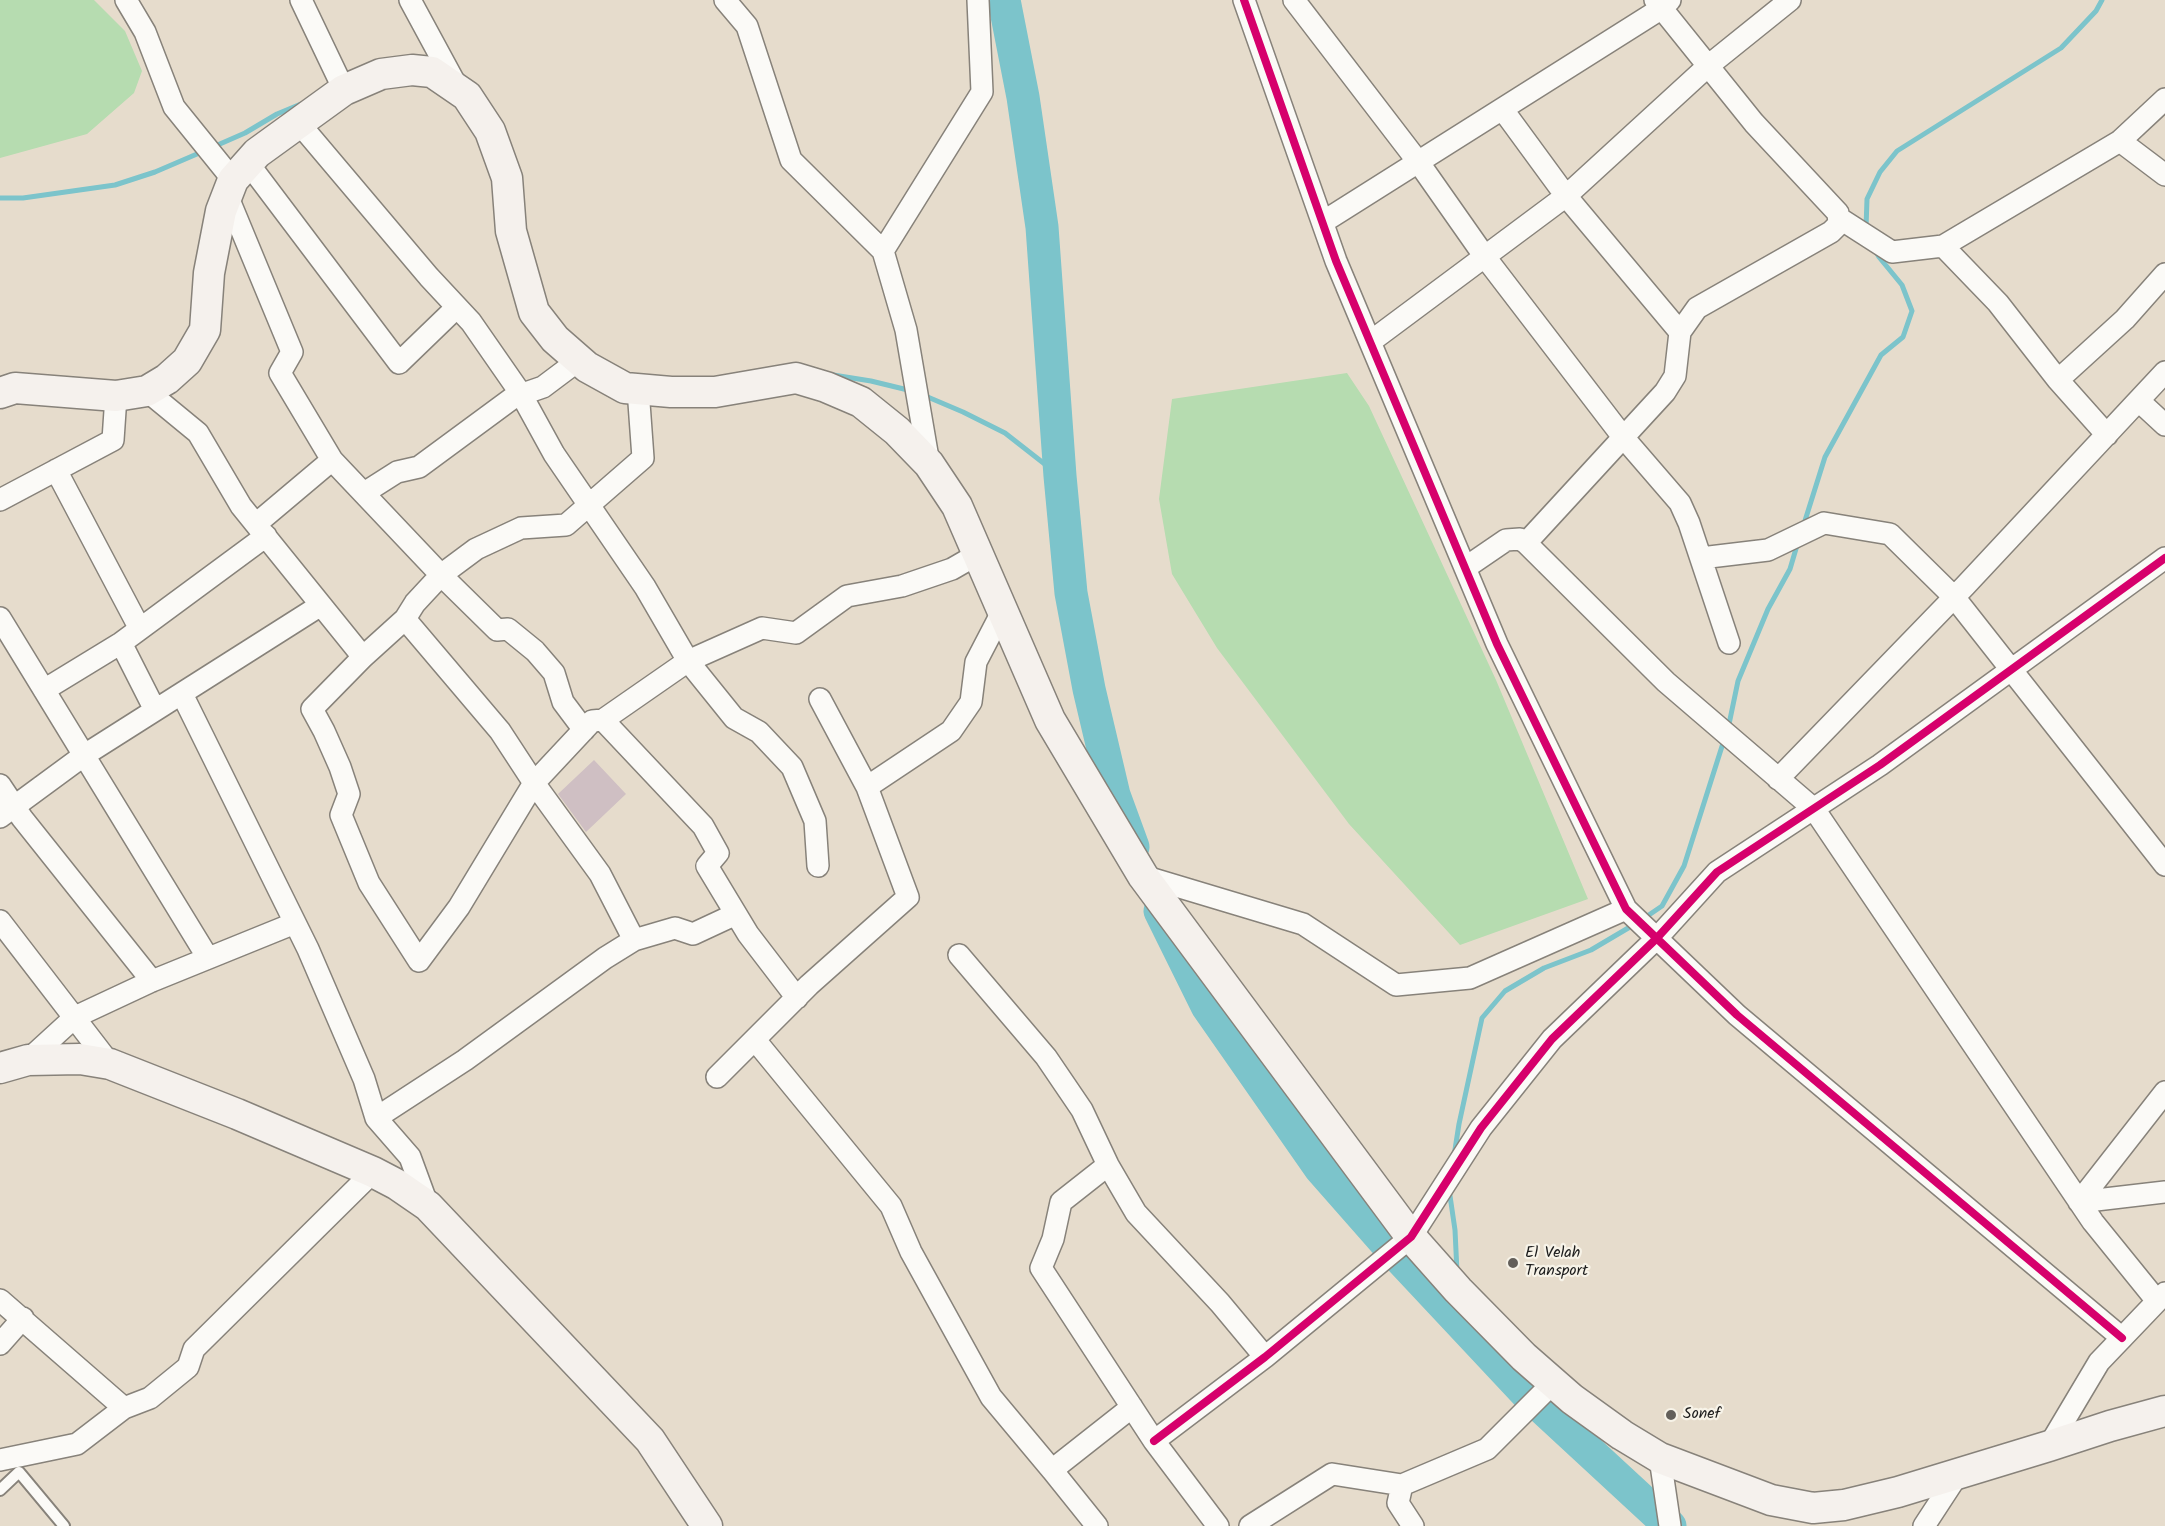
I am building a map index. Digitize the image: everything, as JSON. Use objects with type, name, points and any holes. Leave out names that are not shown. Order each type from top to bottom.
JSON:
[{"type":"main road","points":[[0,393],[15,388],[116,396],[147,391],[167,379],[187,361],[205,330],[209,273],[221,211],[236,180],[257,153],[344,90],[381,74],[412,70],[432,72],[467,96],[490,131],[507,178],[511,231],[534,312],[555,339],[587,367],[625,388],[671,392],[715,392],[796,378],[826,387],[861,402],[897,431],[929,464],[957,506],[1050,720],[1143,876],[1410,1237],[1524,1357],[1572,1399],[1622,1435],[1660,1458],[1771,1500],[1813,1508],[1844,1505],[1876,1497],[1958,1474],[2110,1425],[2165,1411]]},
{"type":"main road","points":[[14,1064],[80,1059],[110,1064],[237,1114],[396,1184],[428,1206],[650,1440],[707,1526]]},
{"type":"street","points":[[126,0],[145,32],[174,107],[399,363],[457,307]]},
{"type":"street","points":[[301,0],[344,90]]},
{"type":"street","points":[[410,0],[459,91]]},
{"type":"street","points":[[725,0],[747,26],[791,160],[883,251],[906,330],[929,464]]},
{"type":"street","points":[[883,251],[982,92],[978,0]]},
{"type":"street","points":[[1244,0],[1336,261],[1465,568],[1497,644],[1626,909],[1737,1016],[2122,1338]]},
{"type":"street","points":[[1294,0],[1419,163],[1485,257],[1623,437],[1680,503],[1686,513],[1730,643]]},
{"type":"street","points":[[1371,342],[1566,196],[1708,66],[1790,0]]},
{"type":"street","points":[[1323,222],[1503,110],[1662,3],[1708,66],[1754,123],[1838,213],[1839,224],[1832,232],[1697,308],[1680,332],[1675,376],[1665,392],[1526,543]]},
{"type":"street","points":[[1839,218],[1892,252],[1943,246],[2120,141],[2165,99]]},
{"type":"street","points":[[1503,110],[1566,196],[1680,332]]},
{"type":"street","points":[[298,122],[471,322],[521,394],[554,454],[645,587],[688,661],[734,718],[759,732],[792,767],[815,821],[818,866]]},
{"type":"street","points":[[2120,141],[2165,175]]},
{"type":"street","points":[[236,180],[292,352],[280,373],[332,460],[441,575],[497,630],[508,629],[535,651],[554,673],[563,702],[584,730]]},
{"type":"street","points":[[1943,246],[1998,303],[2058,380],[2107,435]]},
{"type":"street","points":[[2058,380],[2125,319],[2165,274]]},
{"type":"street","points":[[364,493],[397,472],[419,466],[514,397],[543,387],[579,360]]},
{"type":"street","points":[[1778,779],[1954,597],[2165,372]]},
{"type":"street","points":[[638,389],[643,458],[566,525],[521,528],[476,549],[441,575],[415,603],[405,619],[363,657],[312,709],[340,767],[349,794],[341,815],[369,883],[419,961],[459,908],[534,783],[592,721],[603,720],[688,661],[762,628],[796,633],[848,596],[902,586],[952,569],[978,554]]},
{"type":"street","points":[[147,391],[198,433],[241,506],[363,657]]},
{"type":"street","points":[[0,500],[113,440],[116,396]]},
{"type":"street","points":[[2139,401],[2165,425]]},
{"type":"street","points":[[44,690],[122,643],[140,629],[261,530],[332,460]]},
{"type":"street","points":[[56,470],[140,629]]},
{"type":"street","points":[[1701,558],[1768,550],[1824,523],[1890,534],[1954,597],[2165,865]]},
{"type":"street","points":[[1465,568],[1506,540],[1520,539],[1526,543],[1666,682],[1814,809],[2092,1222],[2161,1297],[2099,1362],[2049,1446]]},
{"type":"street","points":[[1154,1441],[1265,1357],[1410,1237],[1481,1128],[1552,1039],[1657,939],[1717,872],[1881,765],[2165,558]]},
{"type":"street","points":[[7,812],[83,756],[321,605]]},
{"type":"street","points":[[867,787],[951,731],[971,702],[976,662],[1002,612]]},
{"type":"street","points":[[0,618],[208,958]]},
{"type":"street","points":[[405,619],[500,731],[534,783],[600,874],[634,940]]},
{"type":"street","points":[[122,643],[155,710]]},
{"type":"street","points":[[182,694],[295,923],[364,1079],[376,1118],[410,1157],[428,1206]]},
{"type":"street","points":[[717,1077],[872,927],[908,897],[867,787],[820,699]]},
{"type":"street","points":[[603,720],[703,826],[718,853],[707,866],[748,934],[797,998]]},
{"type":"street","points":[[0,785],[7,812],[152,981]]},
{"type":"street","points":[[1143,876],[1303,924],[1396,985],[1470,978],[1626,909]]},
{"type":"street","points":[[376,1118],[465,1060],[605,958],[634,940],[675,928],[693,934],[736,914]]},
{"type":"street","points":[[0,921],[110,1064]]},
{"type":"street","points":[[14,1064],[75,1017],[152,981],[295,923]]},
{"type":"street","points":[[959,956],[1046,1057],[1082,1110],[1108,1165],[1136,1213],[1220,1303],[1265,1357]]},
{"type":"street","points":[[755,1040],[891,1206],[911,1252],[991,1397],[1097,1526]]},
{"type":"street","points":[[2079,1202],[2165,1092]]},
{"type":"street","points":[[1108,1165],[1061,1202],[1053,1239],[1041,1268],[1154,1441],[1218,1526]]},
{"type":"street","points":[[0,1460],[78,1444],[124,1408],[150,1398],[188,1367],[194,1349],[373,1172]]},
{"type":"street","points":[[2079,1202],[2165,1192]]},
{"type":"street","points":[[0,1300],[124,1408]]},
{"type":"street","points":[[0,1344],[23,1318]]},
{"type":"street","points":[[1250,1526],[1332,1474],[1402,1485],[1487,1449],[1553,1383]]},
{"type":"street","points":[[1052,1470],[1132,1407]]},
{"type":"street","points":[[1660,1458],[1670,1526]]},
{"type":"street","points":[[1924,1526],[1958,1474]]},
{"type":"street","points":[[1402,1485],[1398,1503],[1413,1526]]},
{"type":"lane","points":[[0,1490],[19,1472],[64,1526]]},
{"type":"green space","points":[[0,0],[94,0],[125,31],[142,71],[134,93],[87,134],[0,158]]},
{"type":"green space","points":[[1347,373],[1369,406],[1496,680],[1588,899],[1460,945],[1349,824],[1217,648],[1172,574],[1159,499],[1172,399]]},
{"type":"building","points":[[594,760],[626,794],[586,832],[558,794]]},
{"type":"waterway","points":[[1004,0],[1023,97],[1042,227],[1071,593],[1089,689],[1114,795],[1133,847]]},
{"type":"waterway","points":[[1866,228],[1867,199],[1880,172],[1897,151],[2061,48],[2096,11],[2102,0]]},
{"type":"waterway","points":[[213,147],[301,104]]},
{"type":"waterway","points":[[0,198],[23,198],[115,185],[155,172],[204,151]]},
{"type":"waterway","points":[[1803,527],[1825,457],[1881,355],[1903,337],[1912,311],[1902,285],[1875,250]]},
{"type":"waterway","points":[[827,374],[912,391]]},
{"type":"waterway","points":[[923,395],[1005,433],[1060,476]]},
{"type":"waterway","points":[[1728,729],[1738,681],[1768,609],[1790,569],[1798,542]]},
{"type":"waterway","points":[[1643,919],[1662,906],[1684,866],[1724,740]]},
{"type":"waterway","points":[[1160,911],[1207,1006],[1320,1168],[1393,1251],[1526,1393],[1670,1526]]},
{"type":"waterway","points":[[1454,1156],[1482,1018],[1505,991],[1544,968],[1591,950],[1635,924]]},
{"type":"waterway","points":[[1449,1189],[1455,1230],[1457,1272]]},
{"type":"waterway","points":[[1464,1314],[1468,1331]]},
{"type":"cycle path","points":[[1244,0],[1336,261],[1497,644],[1626,909],[1737,1015],[2122,1338]]},
{"type":"cycle path","points":[[1154,1441],[1265,1357],[1411,1237],[1481,1128],[1552,1039],[1657,938],[1717,872],[1880,765],[2165,558]]},
{"type":"place","name":"El Velah Transport","points":[[1513,1263]]},
{"type":"place","name":"Sonef","points":[[1671,1415]]}]
